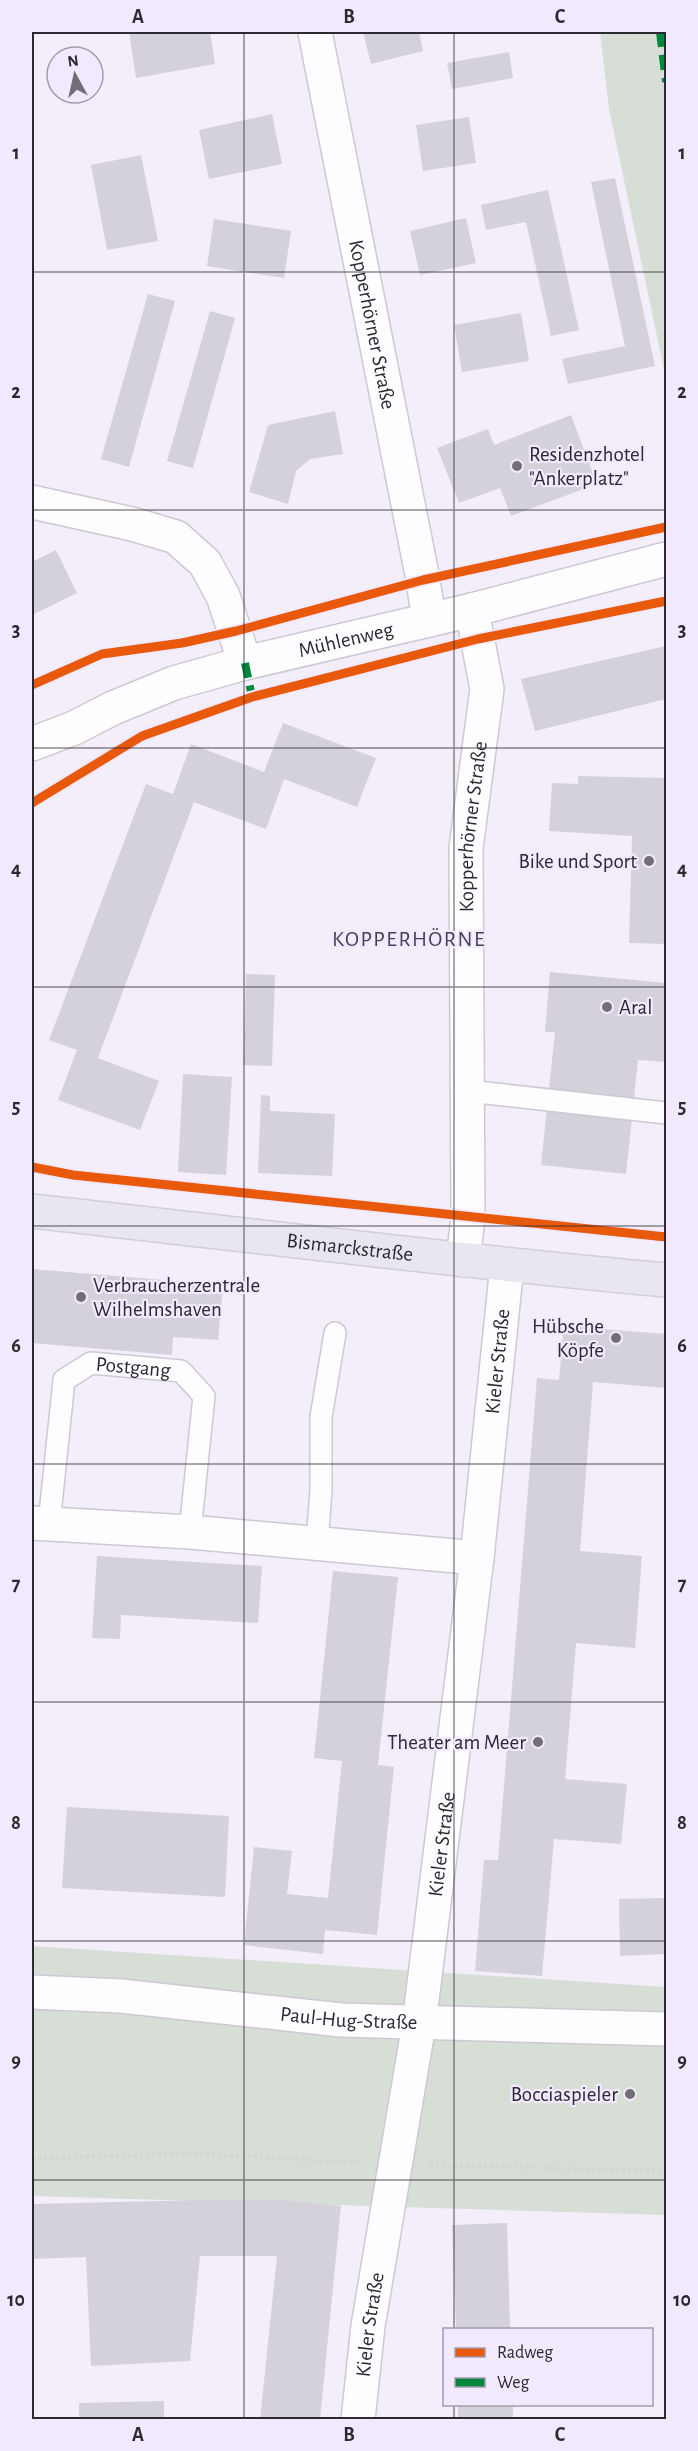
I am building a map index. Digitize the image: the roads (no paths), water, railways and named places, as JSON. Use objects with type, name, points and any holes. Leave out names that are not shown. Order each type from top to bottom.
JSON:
[{"type":"main road","name":"Bismarckstraße","points":[[32,1211],[507,1265],[666,1280]]},
{"type":"street","name":"Kopperhörner Straße","points":[[315,32],[429,620]]},
{"type":"street","points":[[32,502],[132,524],[176,537],[205,562],[219,587],[236,631],[245,663]]},
{"type":"street","name":"Mühlenweg","points":[[32,744],[74,728],[113,708],[174,683],[245,663],[472,610],[666,559]]},
{"type":"street","name":"Kopperhörner Straße","points":[[464,1260],[468,1218],[466,848],[487,689],[472,610]]},
{"type":"street","points":[[32,766],[74,728]]},
{"type":"street","name":"Kieler Straße","points":[[358,2420],[368,2326],[419,2024],[477,1558],[507,1265]]},
{"type":"street","name":"Postgang","points":[[40,1523],[190,1532],[477,1558]]},
{"type":"street","name":"Paul-Hug-Straße","points":[[32,1992],[121,1996],[341,2020],[419,2024],[666,2029]]},
{"type":"lane","points":[[468,1091],[666,1113]]},
{"type":"lane","points":[[316,1543],[321,1490],[321,1416],[335,1333]]},
{"type":"lane","name":"Postgang","points":[[40,1523],[64,1380],[91,1363],[181,1371],[204,1396],[190,1532]]},
{"type":"place","name":"Residenzhotel \"Ankerplatz\"","points":[[517,466]]},
{"type":"place","name":"Bike und Sport","points":[[649,861]]},
{"type":"place","name":"Aral","points":[[607,1007]]},
{"type":"place","name":"Verbraucherzentrale Wilhelmshaven","points":[[81,1297]]},
{"type":"place","name":"Hübsche Köpfe","points":[[616,1338]]},
{"type":"place","name":"Theater am Meer","points":[[538,1742]]},
{"type":"place","name":"Bocciaspieler","points":[[630,2094]]},
{"type":"district","name":"KOPPERHÖRNE","points":[[409,939]]}]
